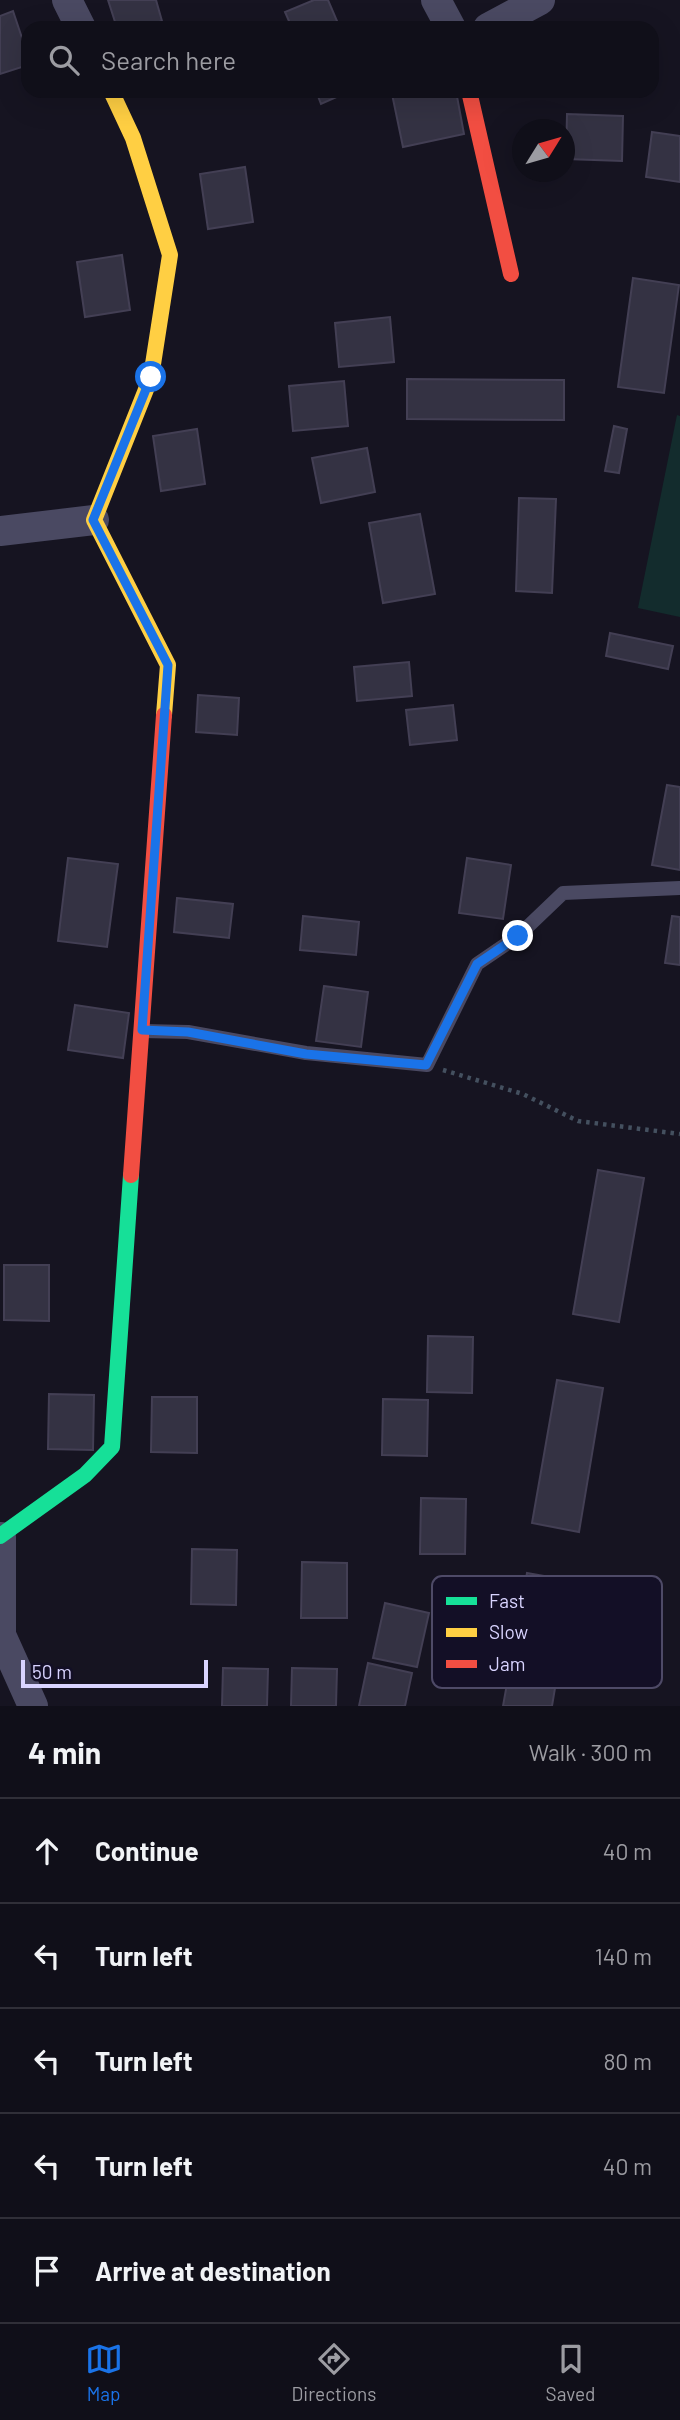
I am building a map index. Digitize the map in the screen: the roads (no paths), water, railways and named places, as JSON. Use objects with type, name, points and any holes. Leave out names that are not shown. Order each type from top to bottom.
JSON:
[{"type":"street","points":[[67,0],[78,21]]},
{"type":"street","points":[[436,0],[447,21]]},
{"type":"street","points":[[501,21],[540,0]]},
{"type":"street","points":[[33,1706],[1,1635],[1,1537],[85,1475],[112,1447],[168,665],[93,520],[151,377],[170,255],[133,138],[114,98]]},
{"type":"street","points":[[471,98],[511,274]]},
{"type":"street","points":[[0,531],[93,520]]},
{"type":"lane","points":[[142,1030],[188,1032],[306,1054],[426,1065],[477,964],[518,936],[562,893],[680,888]]}]
